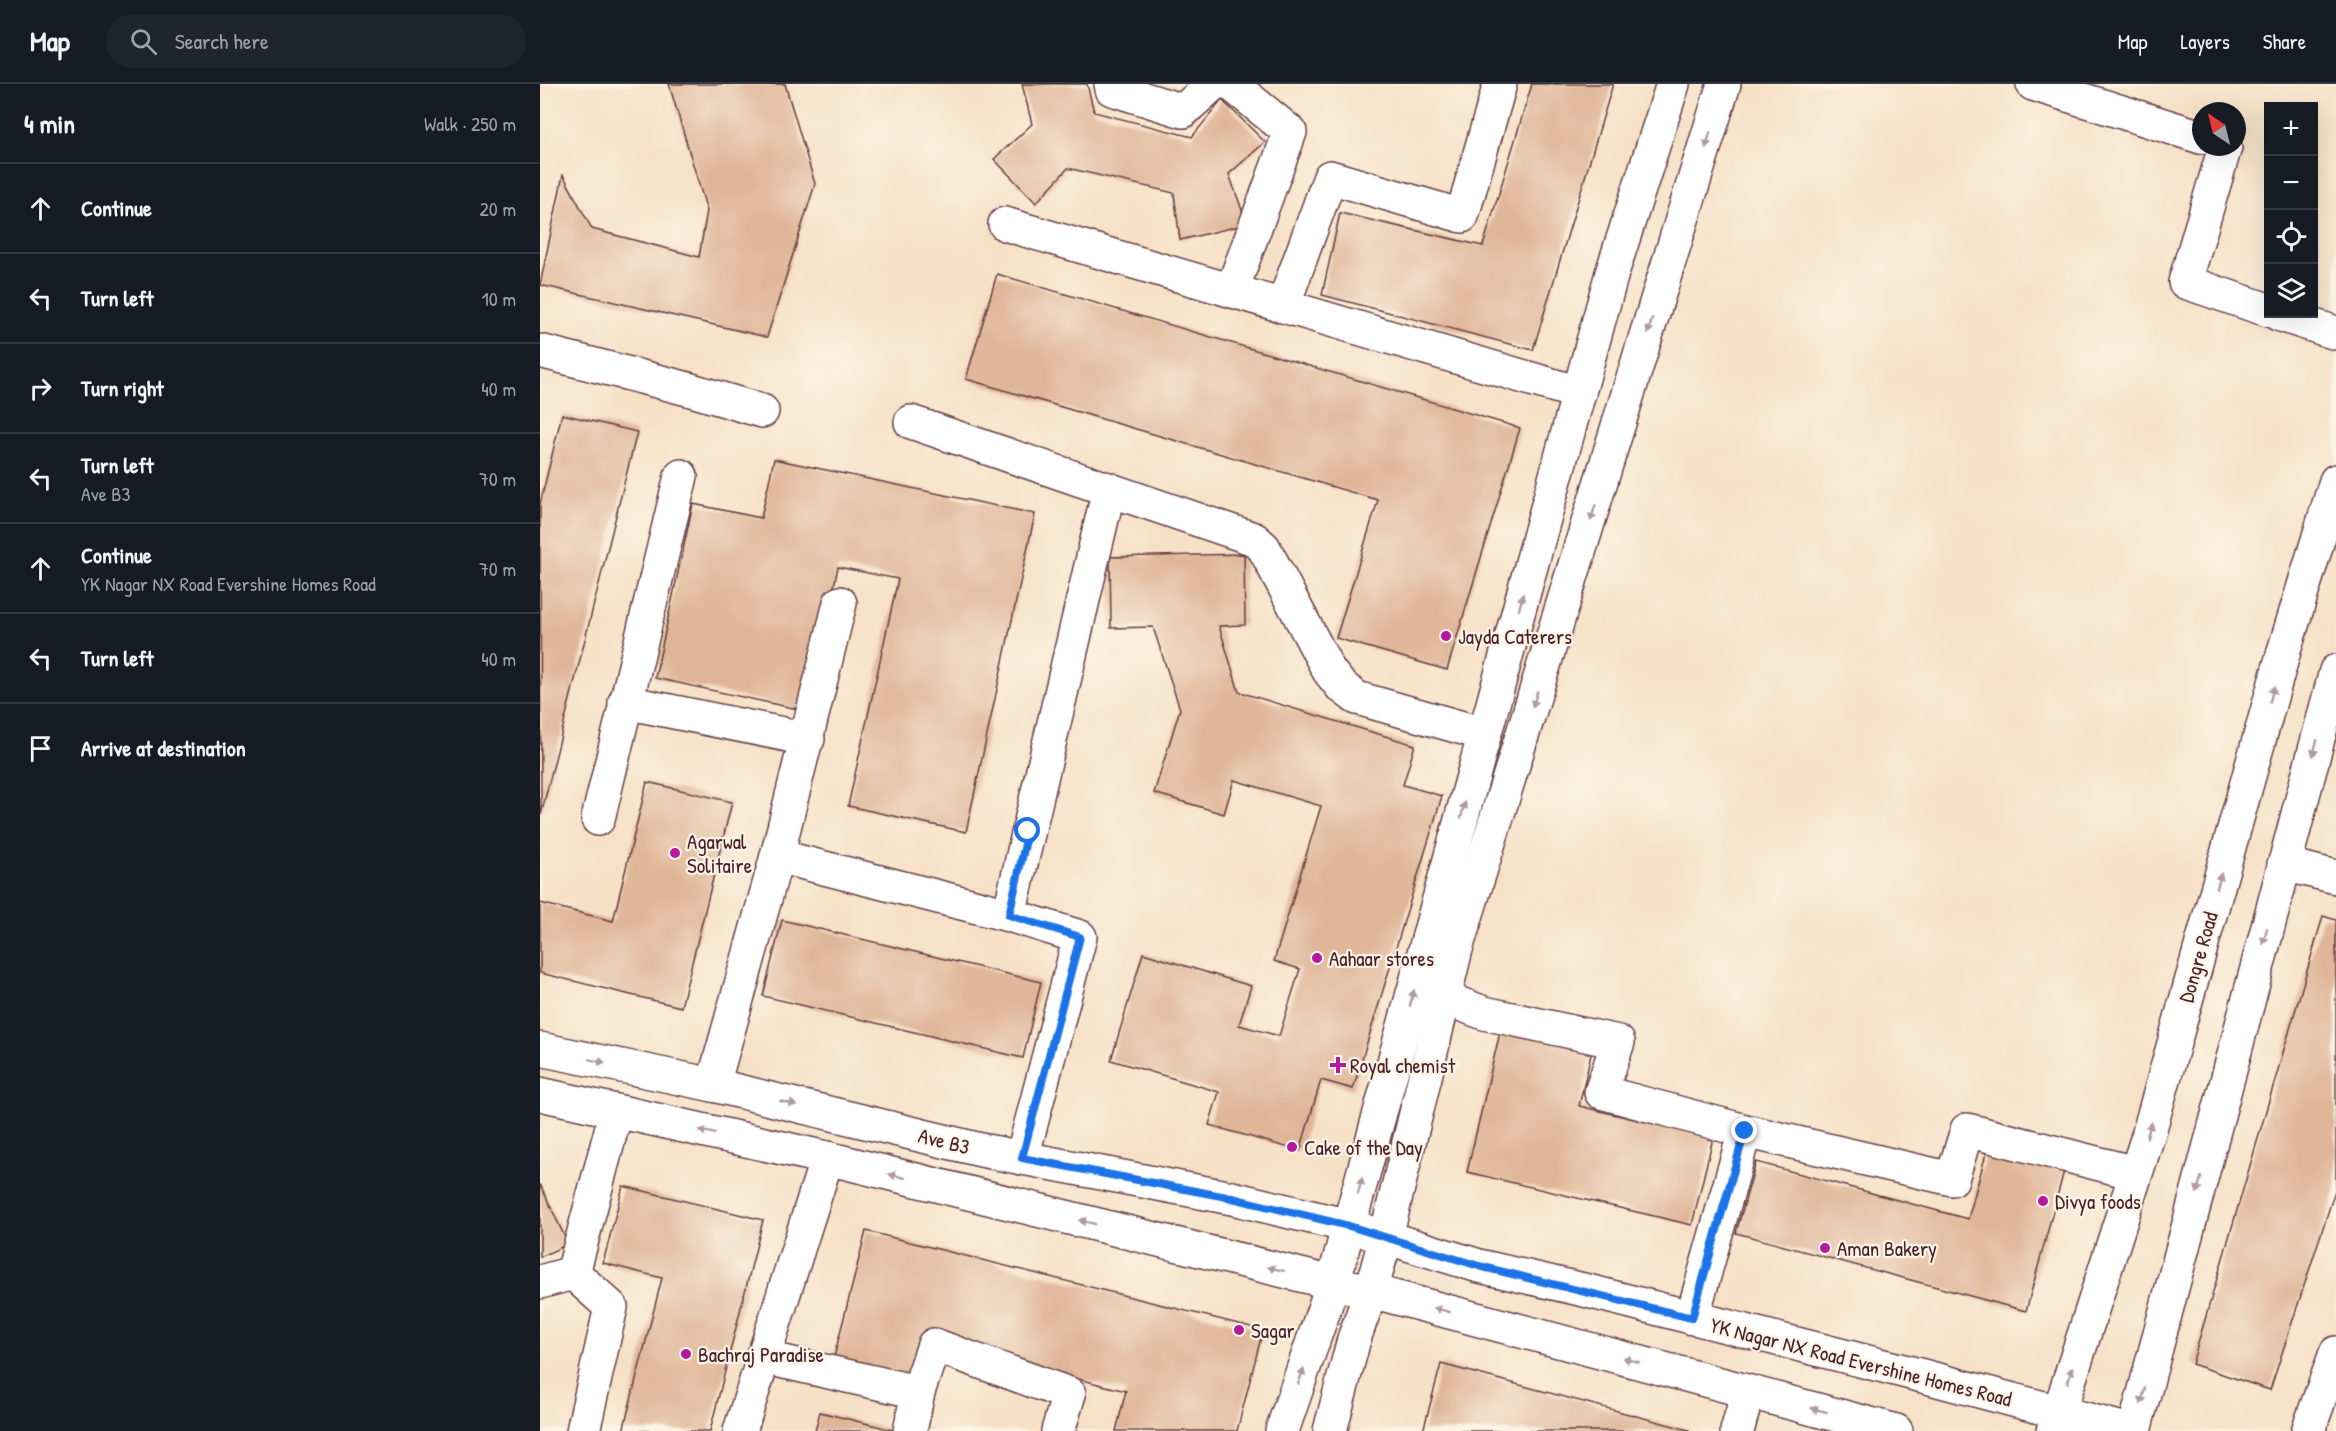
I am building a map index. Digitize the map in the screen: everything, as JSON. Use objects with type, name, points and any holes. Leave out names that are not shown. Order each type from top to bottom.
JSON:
[{"type":"street","points":[[1111,84],[1112,89],[1183,111],[1214,84]]},
{"type":"street","points":[[1231,84],[1290,132],[1232,291]]},
{"type":"street","points":[[1283,306],[1330,177],[1462,216],[1500,84]]},
{"type":"street","points":[[1282,1431],[1333,1283],[1612,273],[1673,84]]},
{"type":"street","points":[[1330,1431],[1354,1340],[1386,1237],[1456,949],[1724,84]]},
{"type":"street","points":[[2033,84],[2192,134]]},
{"type":"street","points":[[2222,156],[2185,282],[2264,309]]},
{"type":"street","points":[[1005,224],[1579,393]]},
{"type":"street","points":[[2290,318],[2336,333]]},
{"type":"street","points":[[540,351],[688,389],[762,411]]},
{"type":"street","points":[[911,422],[1254,539],[1264,548],[1329,671],[1341,686],[1357,698],[1484,734]]},
{"type":"street","points":[[597,819],[681,476]]},
{"type":"street","name":"Dongre Road","points":[[2055,1422],[2135,1173],[2284,651],[2336,481]]},
{"type":"street","points":[[1009,915],[1109,489]]},
{"type":"street","points":[[713,1085],[808,740],[840,603]]},
{"type":"street","points":[[2132,1431],[2336,671]]},
{"type":"street","points":[[625,702],[808,740]]},
{"type":"street","points":[[777,856],[1009,915],[1080,937],[1022,1158]]},
{"type":"street","points":[[2284,864],[2336,877]]},
{"type":"street","points":[[1444,999],[1484,1013],[1618,1041],[1601,1092],[1745,1131],[1952,1179],[1967,1130],[2135,1173]]},
{"type":"street","name":"Ave B3","points":[[540,1049],[713,1085],[981,1150],[1232,1198],[1349,1226]]},
{"type":"street","points":[[540,1094],[826,1158],[1371,1291],[1896,1431]]},
{"type":"street","points":[[573,1273],[616,1112]]},
{"type":"street","points":[[1692,1318],[1745,1131]]},
{"type":"street","points":[[740,1431],[826,1158]]},
{"type":"street","name":"YK Nagar NX Road Evershine Homes Road","points":[[1349,1226],[1479,1266],[1918,1375],[2055,1422],[2132,1431]]},
{"type":"street","points":[[540,1282],[573,1273]]},
{"type":"street","points":[[573,1273],[611,1307],[583,1431]]},
{"type":"street","points":[[910,1431],[918,1392],[934,1345],[1068,1394],[1058,1431]]},
{"type":"street","points":[[2308,1431],[2336,1353]]},
{"type":"street","points":[[762,1357],[918,1392]]},
{"type":"street","points":[[1737,1431],[1748,1392]]},
{"type":"building","points":[[669,84],[785,84],[815,184],[767,337],[540,285],[563,175],[592,229],[699,257],[707,211]]},
{"type":"building","points":[[1022,84],[1087,84],[1094,112],[1192,137],[1222,100],[1265,142],[1229,174],[1247,224],[1180,240],[1174,193],[1068,168],[1036,203],[994,159],[1032,124]]},
{"type":"building","points":[[1532,84],[1613,84],[1533,350],[1322,295],[1340,213],[1483,246]]},
{"type":"building","points":[[997,274],[1520,428],[1447,670],[1336,638],[1378,500],[966,379]]},
{"type":"building","points":[[562,414],[637,432],[541,815],[540,504]]},
{"type":"building","points":[[774,459],[1035,514],[966,832],[848,806],[898,579],[838,567],[807,711],[655,678],[693,504],[761,518]]},
{"type":"building","points":[[1244,554],[1245,625],[1219,626],[1239,692],[1415,745],[1403,785],[1442,796],[1353,1089],[1321,1080],[1300,1151],[1209,1125],[1219,1092],[1111,1060],[1143,953],[1251,986],[1239,1025],[1279,1036],[1300,969],[1274,961],[1321,806],[1234,780],[1224,814],[1154,793],[1180,709],[1153,627],[1111,628],[1110,557]]},
{"type":"building","name":"Agarwal Solitaire","points":[[647,782],[732,802],[681,1007],[540,973],[540,903],[613,921]]},
{"type":"building","points":[[2323,916],[2336,920],[2336,1188],[2270,1390],[2192,1364]]},
{"type":"building","points":[[782,920],[1041,982],[1023,1058],[763,996]]},
{"type":"building","points":[[1501,1028],[1592,1050],[1579,1106],[1713,1138],[1692,1225],[1467,1172]]},
{"type":"building","points":[[1987,1150],[2064,1171],[2026,1311],[1736,1233],[1756,1162],[1968,1219]]},
{"type":"building","points":[[540,1184],[568,1244],[540,1257]]},
{"type":"building","name":"Bachraj Paradise","points":[[623,1186],[763,1220],[710,1431],[623,1431],[662,1278],[603,1263]]},
{"type":"building","points":[[866,1231],[1263,1330],[1237,1431],[1116,1431],[1126,1391],[924,1340],[915,1377],[834,1357]]},
{"type":"building","points":[[1441,1364],[1689,1430],[1689,1431],[1423,1431]]},
{"type":"building","points":[[820,1412],[893,1430],[893,1431],[815,1431]]},
{"type":"place","name":"Jayda Caterers","points":[[1446,636]]},
{"type":"place","name":"Agarwal Solitaire","points":[[675,853]]},
{"type":"place","name":"Aahaar stores","points":[[1317,958]]},
{"type":"place","name":"Royal chemist","points":[[1338,1065]]},
{"type":"place","name":"Cake of the Day","points":[[1292,1147]]},
{"type":"place","name":"Divya foods","points":[[2043,1201]]},
{"type":"place","name":"Aman Bakery","points":[[1825,1248]]},
{"type":"place","name":"Sagar","points":[[1239,1330]]},
{"type":"place","name":"Bachraj Paradise","points":[[686,1354]]},
{"type":"route","points":[[1028,831],[1009,915],[1080,937],[1022,1158],[1232,1198],[1349,1226],[1479,1266],[1692,1318],[1745,1131]]}]
